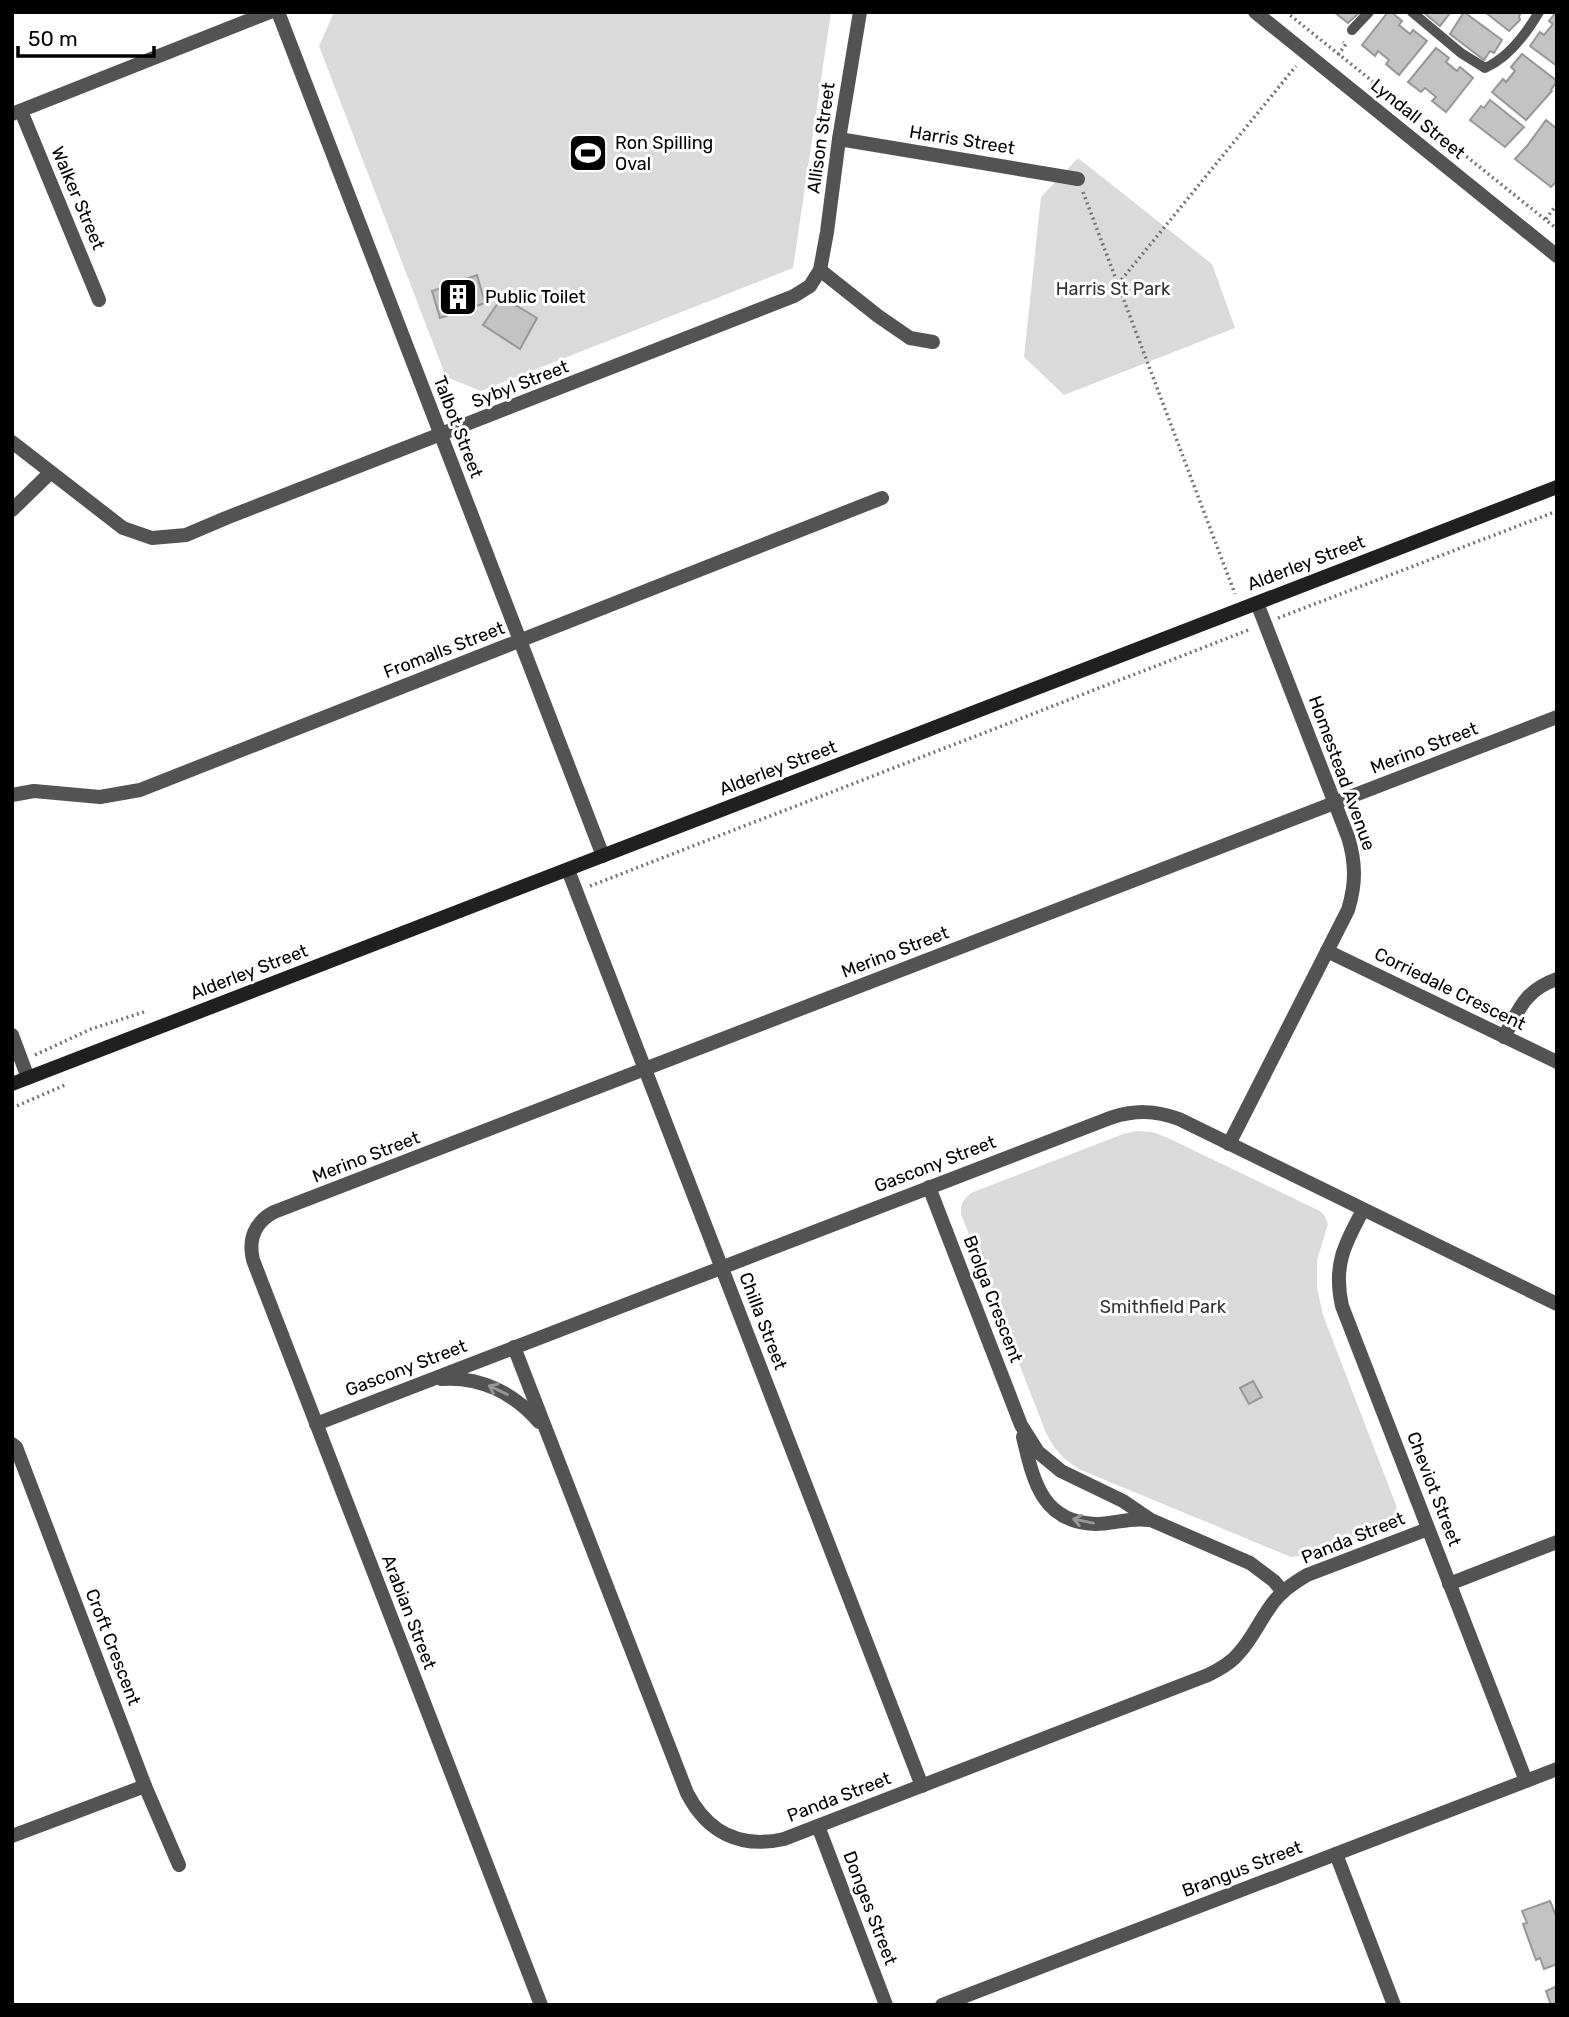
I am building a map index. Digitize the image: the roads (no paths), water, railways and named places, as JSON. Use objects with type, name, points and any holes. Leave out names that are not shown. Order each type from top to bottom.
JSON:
[{"type":"street","points":[[16,112],[270,12]]},
{"type":"street","name":"Talbot Street","points":[[278,12],[603,856]]},
{"type":"street","name":"Allison Street","points":[[820,270],[860,12]]},
{"type":"street","name":"Lyndall Street","points":[[1255,12],[1557,256]]},
{"type":"street","name":"Walker Street","points":[[16,112],[99,300]]},
{"type":"street","name":"Harris Street","points":[[839,139],[1078,179]]},
{"type":"street","points":[[820,270],[910,338],[933,342]]},
{"type":"street","name":"Sybyl Street","points":[[12,442],[123,528],[152,538],[186,535],[794,296],[810,286],[820,270]]},
{"type":"street","points":[[12,510],[50,472]]},
{"type":"street","name":"Alderley Street","points":[[12,1084],[1557,487]]},
{"type":"street","name":"Fromalls Street","points":[[12,795],[34,791],[100,797],[141,790],[882,498]]},
{"type":"street","name":"Homestead Avenue","points":[[1229,1144],[1349,909],[1355,879],[1353,851],[1257,603]]},
{"type":"street","name":"Merino Street","points":[[254,1232],[260,1222],[274,1212],[1557,717]]},
{"type":"street","name":"Chilla Street","points":[[568,870],[922,1786]]},
{"type":"street","name":"Corriedale Crescent","points":[[1327,951],[1557,1062]]},
{"type":"street","points":[[1504,1037],[1527,997],[1544,983],[1557,979]]},
{"type":"street","points":[[12,1035],[28,1078]]},
{"type":"street","name":"Gascony Street","points":[[316,1424],[929,1187],[1124,1113],[1139,1111],[1166,1114],[1179,1119],[1557,1304]]},
{"type":"street","name":"Brolga Crescent","points":[[929,1187],[1021,1425],[1037,1489],[1052,1507],[1062,1514],[1085,1522],[1151,1520]]},
{"type":"street","name":"Cheviot Street","points":[[1363,1210],[1343,1250],[1338,1276],[1342,1306],[1526,1781]]},
{"type":"street","name":"Arabian Street","points":[[254,1232],[251,1244],[253,1260],[541,2005]]},
{"type":"street","name":"Panda Street","points":[[514,1347],[693,1805],[722,1833],[746,1841],[772,1842],[818,1826],[1208,1675],[1239,1654],[1270,1606],[1283,1592],[1307,1575],[1428,1529]]},
{"type":"street","points":[[431,1379],[467,1379],[500,1390],[527,1409],[548,1435]]},
{"type":"street","name":"Brolga Crescent","points":[[1021,1425],[1038,1452],[1061,1471],[1123,1501],[1151,1520],[1250,1563],[1268,1576],[1283,1592]]},
{"type":"street","name":"Croft Crescent","points":[[12,1444],[16,1447],[145,1786],[179,1865]]},
{"type":"street","points":[[1449,1584],[1557,1542]]},
{"type":"street","name":"Brangus Street","points":[[942,2005],[1557,1769]]},
{"type":"street","points":[[12,1836],[145,1786]]},
{"type":"street","name":"Donges Street","points":[[818,1826],[887,2005]]},
{"type":"street","points":[[1336,1854],[1394,2005]]},
{"type":"lane","points":[[1352,30],[1368,12]]},
{"type":"lane","points":[[1412,12],[1461,53],[1485,68],[1510,50],[1539,12]]},
{"type":"place","name":"Ron Spilling Oval","points":[[588,153]]},
{"type":"place","name":"Public Toilet","points":[[458,297]]},
{"type":"park label","name":"Harris St Park","points":[[1113,289]]},
{"type":"park label","name":"Smithfield Park","points":[[1163,1307]]}]
